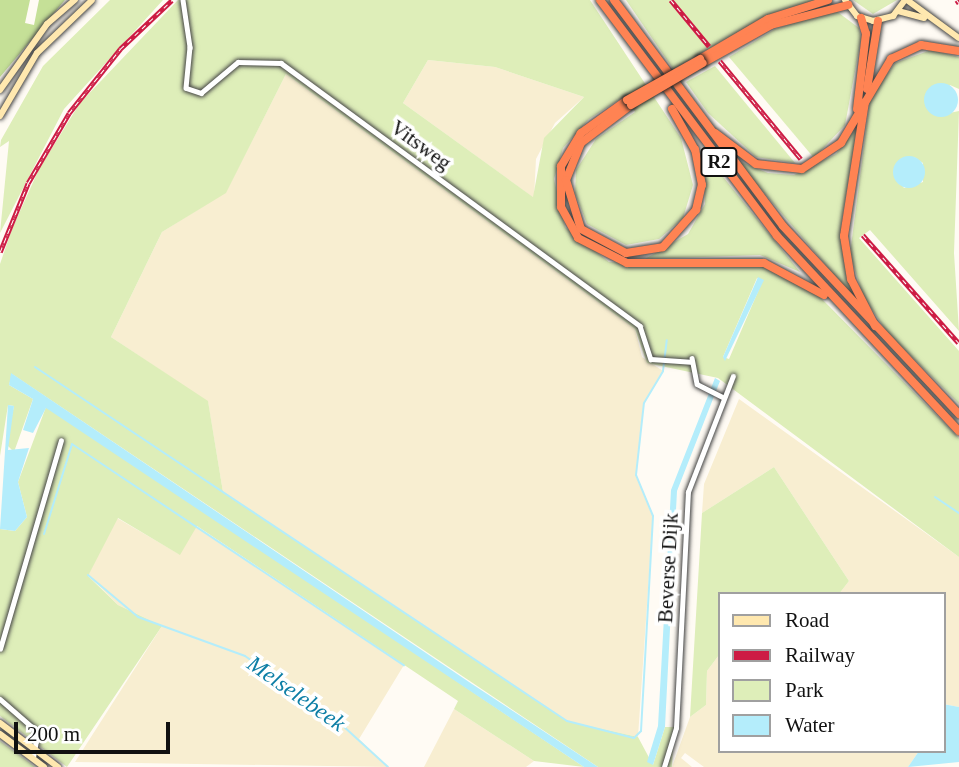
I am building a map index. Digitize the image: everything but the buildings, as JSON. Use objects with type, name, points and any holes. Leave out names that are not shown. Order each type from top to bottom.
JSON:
[{"type":"highway","name":"R2","points":[[614,0],[662,69],[783,226],[883,340],[959,414]]},
{"type":"highway","points":[[828,0],[768,19],[580,133],[561,166],[561,207],[578,238],[627,263],[726,259],[776,267],[843,313]]},
{"type":"highway","name":"R2","points":[[601,2],[728,174],[843,313],[959,431]]},
{"type":"highway","points":[[601,2],[688,134],[701,176],[690,223],[675,239],[642,253],[611,250],[588,237],[567,194],[568,167],[581,143],[629,103]]},
{"type":"highway","points":[[701,61],[771,25],[847,3]]},
{"type":"highway","points":[[855,115],[866,34],[861,18]]},
{"type":"highway","points":[[878,21],[844,236],[851,279],[883,340]]},
{"type":"highway","points":[[662,69],[724,142],[769,169],[802,169],[823,160],[866,96],[900,53],[931,44],[959,51]]},
{"type":"main road","points":[[0,90],[47,24],[75,0]]},
{"type":"main road","points":[[0,116],[37,53],[92,0]]},
{"type":"main road","points":[[847,3],[861,18],[878,21],[898,11],[906,0],[959,38]]},
{"type":"main road","points":[[898,11],[939,24]]},
{"type":"main road","points":[[0,723],[58,767]]},
{"type":"main road","points":[[0,734],[44,767]]},
{"type":"street","name":"Vitsweg","points":[[183,0],[190,47],[186,88],[201,93],[238,62],[281,63],[640,326],[647,354],[662,363],[691,360],[692,377],[707,390],[724,398]]},
{"type":"street","name":"Beverse Dijk","points":[[664,767],[676,727],[688,492],[733,376]]},
{"type":"street","points":[[0,649],[61,441]]},
{"type":"street","points":[[0,699],[38,732],[38,752],[33,759]]},
{"type":"shaded area","points":[[428,60],[495,67],[584,97],[555,123],[536,159],[534,198],[403,103]]},
{"type":"shaded area","points":[[286,74],[635,329],[642,357],[663,371],[644,403],[636,475],[653,516],[638,737],[567,721],[223,492],[208,402],[111,337],[162,232],[226,192]]},
{"type":"shaded area","points":[[739,399],[959,557],[959,707],[945,704],[945,592],[841,592],[849,581],[774,467],[702,513],[704,484]]},
{"type":"shaded area","points":[[117,518],[179,554],[196,526],[404,665],[359,739],[388,767],[75,762],[162,626],[118,605],[88,575]]},
{"type":"shaded area","points":[[718,656],[718,753],[918,753],[908,767],[704,767],[685,753],[681,758],[692,767],[672,767],[690,717],[706,705],[707,671]]},
{"type":"shaded area","points":[[454,709],[534,761],[526,767],[424,767]]},
{"type":"green space","points":[[0,0],[30,0],[25,23],[34,25],[39,0],[65,0],[0,77]]},
{"type":"green space","points":[[110,0],[163,0],[64,109],[0,233],[9,141],[0,147],[1,140],[43,66]]},
{"type":"green space","points":[[178,0],[590,0],[681,138],[693,185],[683,218],[659,239],[626,245],[587,224],[575,193],[576,170],[596,139],[635,112],[625,96],[589,119],[563,148],[554,179],[565,227],[609,262],[764,267],[820,297],[959,438],[959,557],[718,378],[647,363],[635,329],[286,74],[226,193],[162,232],[111,337],[208,401],[223,492],[567,721],[638,737],[653,765],[665,727],[674,727],[672,767],[598,767],[12,374],[9,385],[33,399],[14,452],[6,444],[14,406],[8,405],[0,456],[0,264],[12,229],[39,169],[80,103]],"holes":[[[428,60],[495,67],[584,97],[544,138],[533,197],[403,103]],[[757,278],[763,280],[729,359],[723,357]]]},
{"type":"green space","points":[[626,0],[818,0],[766,16],[673,69]]},
{"type":"green space","points":[[853,0],[897,0],[873,14]]},
{"type":"green space","points":[[835,10],[859,28],[861,39],[845,125],[814,158],[729,57],[775,29]]},
{"type":"green space","points":[[931,50],[959,57],[959,89],[950,85],[935,116],[959,111],[954,253],[959,331],[870,230],[859,238],[959,351],[959,404],[887,332],[863,296],[850,254],[870,99],[895,63]],"holes":[[[914,157],[923,163],[923,182],[904,188],[893,172]]]},
{"type":"green space","points":[[715,66],[795,163],[756,157],[708,113],[686,82]]},
{"type":"green space","points":[[857,127],[841,226],[854,298],[736,160],[768,173],[794,175],[836,154]]},
{"type":"green space","points":[[703,152],[800,272],[760,255],[645,259],[688,234],[705,204]]},
{"type":"green space","points":[[46,407],[584,767],[534,761],[454,709],[458,701],[197,526],[180,555],[118,518],[88,576],[118,605],[162,626],[67,767],[0,716],[0,529],[15,531],[27,517],[18,482]]},
{"type":"green space","points":[[774,467],[849,581],[841,592],[718,592],[718,656],[707,671],[706,705],[690,717],[702,513]]},
{"type":"green space","points":[[0,741],[30,763],[35,767],[0,767]]},
{"type":"water","points":[[941,83],[953,88],[958,100],[953,112],[941,117],[929,112],[924,100],[929,88]]},
{"type":"water","points":[[909,156],[920,161],[925,172],[920,183],[909,188],[898,183],[893,172],[898,161]]},
{"type":"water","points":[[758,277],[764,280],[725,361],[723,357]]},
{"type":"water","points":[[11,373],[598,767],[584,767],[46,408],[33,433],[23,430],[33,399],[9,385]]},
{"type":"water","points":[[715,378],[720,381],[677,491],[665,727],[653,765],[647,762],[658,726],[671,490]]},
{"type":"water","points":[[8,405],[14,406],[8,450],[29,448],[18,482],[27,517],[15,531],[0,529]]},
{"type":"water","points":[[945,704],[959,707],[959,762],[908,767],[918,753],[945,753]]},
{"type":"waterway","points":[[35,367],[567,721],[634,738],[641,731],[653,516],[636,475],[644,403],[663,371],[667,340]]},
{"type":"waterway","points":[[44,534],[72,444],[404,665]]},
{"type":"waterway","points":[[935,497],[959,513]]},
{"type":"waterway","name":"Melselebeek","points":[[88,575],[138,617],[245,656],[342,725],[388,767]]},
{"type":"railway","points":[[0,252],[28,183],[69,113],[120,49],[172,0]]},
{"type":"railway","points":[[671,0],[709,46]]},
{"type":"railway","points":[[720,61],[801,159]]},
{"type":"railway","points":[[863,235],[959,343]]}]
